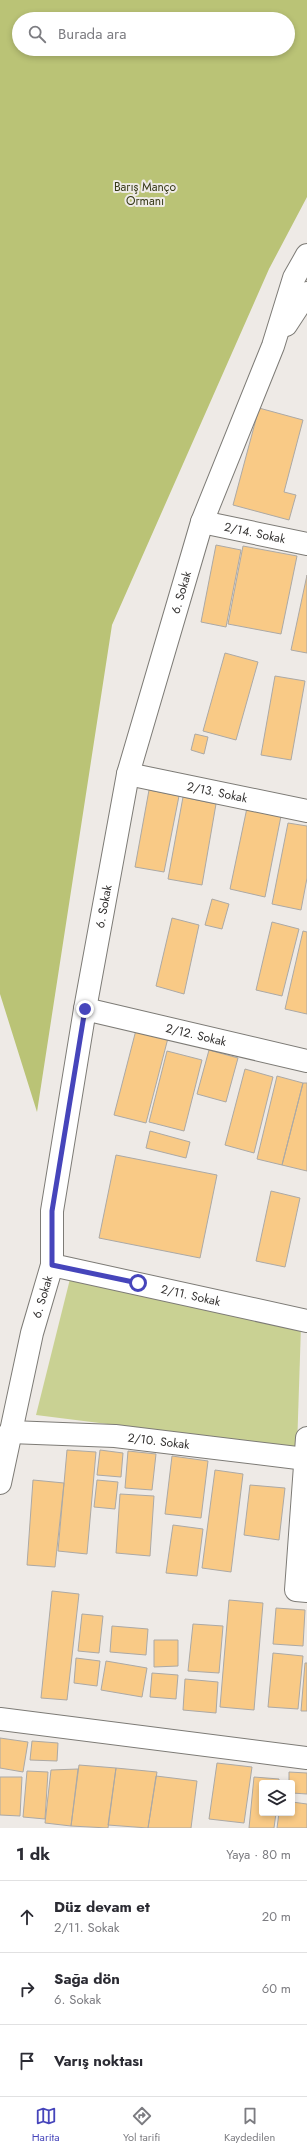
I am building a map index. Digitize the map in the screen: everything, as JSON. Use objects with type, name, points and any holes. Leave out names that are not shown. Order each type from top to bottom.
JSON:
[{"type":"street","name":"6. Sokak","points":[[0,1483],[32,1333],[52,1265],[52,1211],[85,1009],[128,774],[202,522],[272,346],[303,285],[307,256]]},
{"type":"street","name":"2/14. Sokak","points":[[202,522],[307,544]]},
{"type":"street","name":"2/13. Sokak","points":[[128,774],[307,811]]},
{"type":"street","name":"2/12. Sokak","points":[[85,1009],[307,1061]]},
{"type":"street","name":"2/11. Sokak","points":[[52,1265],[307,1321]]},
{"type":"street","name":"2/10. Sokak","points":[[10,1432],[114,1436],[306,1448]]},
{"type":"street","points":[[306,1448],[296,1590],[307,1591]]},
{"type":"street","points":[[0,1719],[307,1758]]},
{"type":"green space","name":"Barış Manço Ormanı","points":[[0,0],[307,0],[307,197],[269,269],[112,625],[37,1112],[0,994]]},
{"type":"green space","points":[[70,1279],[301,1326],[297,1448],[36,1415]]},
{"type":"building","points":[[259,408],[303,420],[284,492],[296,495],[289,520],[233,505]]},
{"type":"building","points":[[216,545],[241,550],[226,627],[201,622]]},
{"type":"building","points":[[243,546],[297,556],[281,634],[228,624]]},
{"type":"building","points":[[307,575],[307,653],[291,650]]},
{"type":"building","points":[[225,653],[258,662],[236,740],[203,731]]},
{"type":"building","points":[[275,676],[305,681],[291,760],[261,755]]},
{"type":"building","points":[[195,734],[208,737],[204,754],[191,750]]},
{"type":"building","points":[[149,790],[179,796],[164,872],[135,867]]},
{"type":"building","points":[[183,797],[216,804],[202,885],[168,879]]},
{"type":"building","points":[[248,803],[282,811],[265,897],[230,889]]},
{"type":"building","points":[[288,823],[307,826],[307,878],[301,910],[272,904]]},
{"type":"building","points":[[212,899],[229,904],[222,929],[205,925]]},
{"type":"building","points":[[172,918],[199,925],[184,994],[156,986]]},
{"type":"building","points":[[272,922],[299,929],[282,996],[256,990]]},
{"type":"building","points":[[303,931],[307,932],[307,1014],[285,1009]]},
{"type":"building","points":[[136,1030],[168,1038],[146,1123],[114,1115]]},
{"type":"building","points":[[209,1050],[238,1058],[226,1102],[197,1094]]},
{"type":"building","points":[[167,1051],[202,1060],[184,1131],[149,1122]]},
{"type":"building","points":[[245,1069],[273,1077],[254,1153],[225,1145]]},
{"type":"building","points":[[277,1076],[303,1083],[282,1165],[257,1159]]},
{"type":"building","points":[[303,1083],[307,1083],[307,1171],[282,1165]]},
{"type":"building","points":[[150,1131],[190,1142],[186,1158],[146,1148]]},
{"type":"building","points":[[116,1155],[217,1175],[200,1258],[99,1238]]},
{"type":"building","points":[[271,1191],[300,1198],[285,1267],[256,1261]]},
{"type":"building","points":[[67,1450],[96,1452],[87,1554],[58,1551]]},
{"type":"building","points":[[100,1450],[123,1453],[121,1477],[97,1475]]},
{"type":"building","points":[[128,1451],[156,1454],[152,1490],[125,1488]]},
{"type":"building","points":[[172,1456],[208,1461],[201,1518],[165,1514]]},
{"type":"building","points":[[215,1470],[243,1474],[231,1572],[202,1568]]},
{"type":"building","points":[[33,1480],[64,1483],[55,1567],[27,1565]]},
{"type":"building","points":[[97,1480],[118,1482],[115,1509],[94,1507]]},
{"type":"building","points":[[250,1485],[285,1488],[279,1540],[244,1535]]},
{"type":"building","points":[[120,1494],[154,1496],[150,1556],[116,1553]]},
{"type":"building","points":[[173,1525],[203,1529],[197,1576],[166,1573]]},
{"type":"building","points":[[52,1591],[79,1594],[67,1700],[41,1698]]},
{"type":"building","points":[[229,1600],[263,1603],[254,1710],[220,1707]]},
{"type":"building","points":[[276,1608],[305,1610],[303,1646],[273,1644]]},
{"type":"building","points":[[82,1614],[103,1616],[99,1653],[78,1651]]},
{"type":"building","points":[[193,1624],[223,1626],[219,1673],[188,1671]]},
{"type":"building","points":[[112,1626],[148,1629],[146,1655],[110,1652]]},
{"type":"building","points":[[154,1640],[178,1640],[178,1666],[154,1667]]},
{"type":"building","points":[[273,1653],[303,1656],[298,1709],[268,1707]]},
{"type":"building","points":[[76,1658],[100,1661],[97,1686],[74,1683]]},
{"type":"building","points":[[106,1661],[147,1668],[142,1697],[101,1690]]},
{"type":"building","points":[[305,1663],[307,1663],[307,1711],[301,1711]]},
{"type":"building","points":[[152,1673],[178,1675],[176,1699],[150,1697]]},
{"type":"building","points":[[185,1679],[218,1682],[216,1713],[183,1710]]},
{"type":"building","points":[[0,1738],[28,1742],[23,1772],[0,1768]]},
{"type":"building","points":[[32,1741],[58,1743],[57,1761],[30,1760]]},
{"type":"building","points":[[217,1763],[252,1767],[244,1823],[209,1819]]},
{"type":"building","points":[[79,1765],[116,1768],[108,1828],[71,1826]]},
{"type":"building","points":[[116,1768],[157,1772],[148,1828],[108,1825]]},
{"type":"building","points":[[78,1769],[71,1826],[45,1823],[51,1770]]},
{"type":"building","points":[[27,1771],[48,1772],[45,1819],[23,1817]]},
{"type":"building","points":[[289,1772],[307,1773],[307,1794],[295,1793],[295,1780],[289,1780]]},
{"type":"building","points":[[156,1776],[197,1781],[191,1828],[148,1828]]},
{"type":"building","points":[[0,1777],[22,1777],[20,1816],[0,1815]]},
{"type":"building","points":[[254,1777],[279,1779],[259,1780],[259,1816],[276,1816],[274,1828],[249,1828]]},
{"type":"building","points":[[295,1802],[307,1804],[307,1828],[277,1828],[279,1816],[295,1816]]},
{"type":"route","points":[[85,1009],[52,1211],[52,1265],[138,1283]]}]
